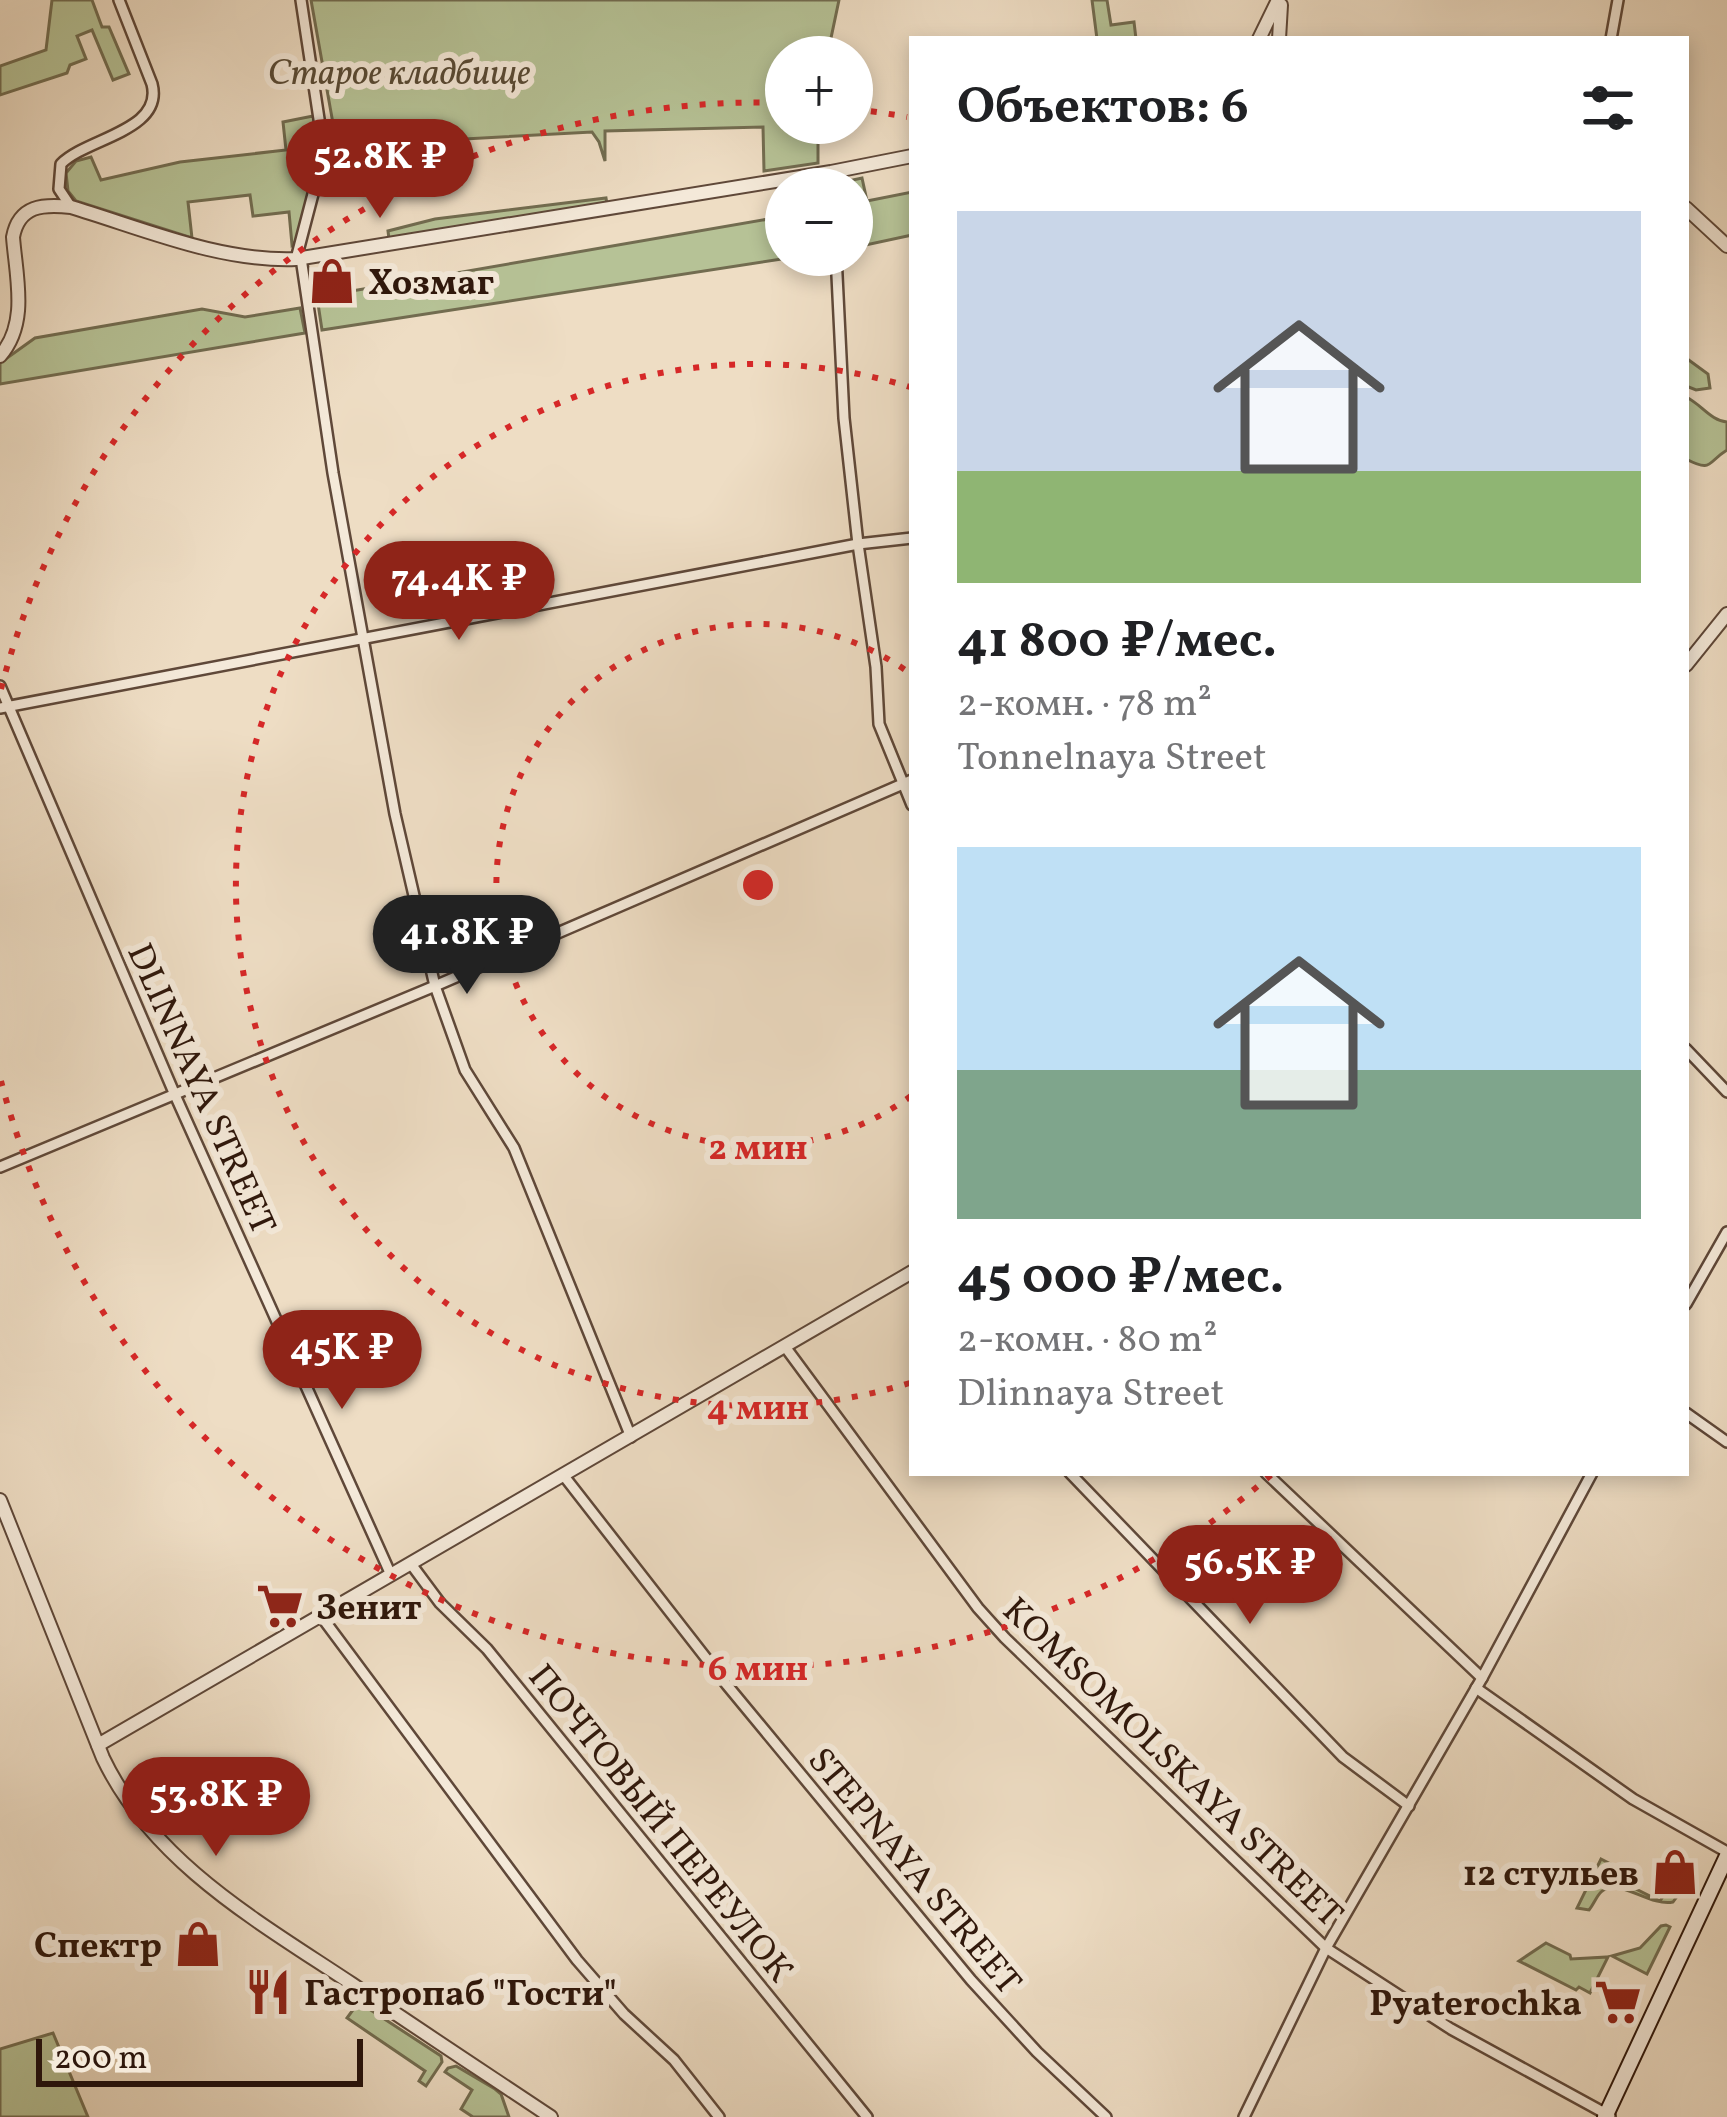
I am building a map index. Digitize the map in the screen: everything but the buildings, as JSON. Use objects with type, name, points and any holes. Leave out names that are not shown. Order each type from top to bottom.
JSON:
[{"type":"main road","points":[[1608,2116],[1727,1854]]},
{"type":"street","points":[[71,207],[58,182],[65,159],[138,122],[154,99],[119,0]]},
{"type":"street","points":[[301,0],[325,152],[299,258],[395,814],[435,986],[465,1070],[514,1148],[631,1437]]},
{"type":"street","points":[[1260,36],[1281,0]]},
{"type":"street","points":[[1279,36],[1281,0]]},
{"type":"street","points":[[1612,36],[1618,0]]},
{"type":"street","points":[[851,168],[909,157]]},
{"type":"street","points":[[0,356],[13,339],[19,317],[13,237],[22,214],[34,209],[71,207],[229,253],[299,258],[765,183]]},
{"type":"street","points":[[1689,211],[1727,246]]},
{"type":"street","points":[[0,1167],[907,782],[879,724],[844,418],[837,276]]},
{"type":"street","points":[[4,707],[858,544],[909,538]]},
{"type":"street","points":[[1689,661],[1727,614]]},
{"type":"street","name":"DLINNAYA STREET","points":[[0,686],[4,707],[175,1095],[392,1575]]},
{"type":"street","points":[[1689,1051],[1727,1092]]},
{"type":"street","points":[[1689,1299],[1727,1232]]},
{"type":"street","points":[[98,1745],[909,1275]]},
{"type":"street","name":"KOMSOMOLSKAYA STREET","points":[[786,1348],[991,1623],[1326,1948],[1451,2029],[1608,2116]]},
{"type":"street","points":[[1689,1415],[1727,1442]]},
{"type":"street","name":"STEPNAYA STREET","points":[[564,1476],[727,1685],[971,1980],[1037,2053],[1106,2117]]},
{"type":"street","points":[[1073,1476],[1343,1757],[1409,1806]]},
{"type":"street","points":[[1269,1476],[1479,1683],[1633,1799],[1727,1854]]},
{"type":"street","points":[[1244,2117],[1326,1948],[1479,1683],[1590,1476]]},
{"type":"street","points":[[0,1500],[98,1745],[141,1820],[171,1852],[250,1917],[551,2117]]},
{"type":"street","name":"ПОЧТОВЫЙ ПЕРЕУЛОК","points":[[411,1564],[440,1603],[487,1649],[867,2117]]},
{"type":"street","points":[[321,1616],[577,1960],[624,2014],[674,2060],[719,2117]]},
{"type":"green space","points":[[52,0],[92,0],[129,74],[113,80],[92,30],[77,36],[86,59],[70,65],[67,73],[0,95],[0,66],[46,50]]},
{"type":"green space","name":"Старое кладбище","points":[[311,0],[839,0],[831,36],[765,36],[765,144],[818,144],[818,163],[764,171],[763,127],[605,131],[605,161],[592,132],[337,146]]},
{"type":"green space","points":[[1092,0],[1107,0],[1111,25],[1134,22],[1136,36],[1097,36]]},
{"type":"green space","points":[[313,116],[320,149],[292,245],[289,212],[253,216],[250,195],[188,202],[192,238],[76,201],[68,191],[66,173],[76,161],[91,157],[101,180],[180,162],[286,150],[283,122]]},
{"type":"green space","points":[[909,193],[909,236],[873,243],[873,200]]},
{"type":"green space","points":[[606,198],[607,204],[389,239],[388,231],[435,219]]},
{"type":"green space","points":[[765,220],[765,262],[322,330],[317,297]]},
{"type":"green space","points":[[300,308],[305,333],[0,384],[0,363],[35,338],[202,309],[245,317]]},
{"type":"green space","points":[[1689,360],[1708,374],[1710,388],[1689,387]]},
{"type":"green space","points":[[1689,399],[1727,422],[1727,450],[1709,464],[1689,460]]},
{"type":"green space","points":[[1601,1859],[1638,1878],[1634,1888],[1660,1901],[1667,1890],[1678,1895],[1673,1902],[1664,1902],[1654,1900],[1625,1889],[1608,1888],[1589,1910],[1577,1908]]},
{"type":"green space","points":[[1666,1925],[1670,1927],[1647,1974],[1612,1956],[1640,1948]]},
{"type":"green space","points":[[1546,1943],[1571,1959],[1608,1957],[1590,1993],[1519,1961]]},
{"type":"green space","points":[[363,2005],[441,2056],[426,2086],[419,2081],[425,2071],[347,2018]]},
{"type":"green space","points":[[53,2033],[88,2117],[0,2117],[0,2049]]},
{"type":"green space","points":[[456,2066],[501,2094],[509,2117],[473,2117],[461,2109],[472,2090],[445,2072]]},
{"type":"place","name":"Хозмаг","points":[[332,281]]},
{"type":"place","name":"Зенит","points":[[280,1606]]},
{"type":"place","name":"12 стульев","points":[[1675,1872]]},
{"type":"place","name":"Спектр","points":[[198,1944]]},
{"type":"place","name":"Гастропаб \"Гости\"","points":[[268,1992]]},
{"type":"place","name":"Pyaterochka","points":[[1618,2002]]}]
